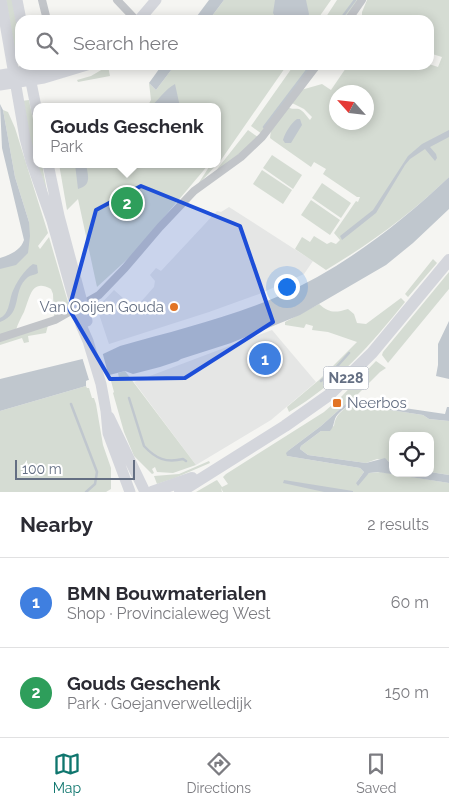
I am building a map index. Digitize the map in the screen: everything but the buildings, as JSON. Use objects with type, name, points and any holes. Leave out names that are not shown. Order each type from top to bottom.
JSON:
[{"type":"main road","points":[[1,0],[33,167]]},
{"type":"main road","points":[[18,0],[20,15]]},
{"type":"main road","points":[[142,15],[156,0]]},
{"type":"main road","points":[[0,85],[29,72],[44,78],[70,70]]},
{"type":"main road","points":[[29,72],[35,103]]},
{"type":"main road","points":[[0,76],[15,78]]},
{"type":"main road","points":[[33,168],[80,307]]},
{"type":"main road","points":[[49,168],[88,341],[101,384],[108,433],[130,492]]},
{"type":"main road","name":"N228","points":[[180,492],[285,426],[329,395],[372,353],[449,260]]},
{"type":"main road","points":[[106,410],[145,492]]},
{"type":"main road","name":"N228","points":[[152,492],[218,468]]},
{"type":"street","points":[[42,0],[46,15]]},
{"type":"street","points":[[117,0],[133,15]]},
{"type":"street","points":[[352,15],[362,0]]},
{"type":"street","points":[[0,338],[55,320],[99,295],[126,268],[160,227],[198,189],[241,158],[262,137],[313,70]]},
{"type":"highlighted area","points":[[141,186],[240,226],[273,322],[185,378],[110,379],[69,309],[96,210]]},
{"type":"shaded area","points":[[6,0],[15,0],[18,15],[15,15],[15,52]]},
{"type":"shaded area","points":[[209,0],[224,0],[213,15],[198,15]]},
{"type":"shaded area","points":[[224,0],[331,0],[320,15],[213,15]]},
{"type":"shaded area","points":[[275,0],[306,0],[309,14],[274,15]]},
{"type":"shaded area","points":[[337,0],[358,0],[348,15],[327,15]]},
{"type":"shaded area","points":[[367,0],[449,0],[449,177],[391,227],[326,270],[295,249],[302,237],[310,242],[314,236],[327,244],[331,242],[336,244],[340,240],[334,233],[360,197],[357,197],[323,174],[326,169],[314,162],[311,167],[270,138],[271,130],[288,107],[301,110],[310,120],[312,117],[304,109],[292,103],[301,90],[322,84],[329,89],[329,130],[374,130],[374,85],[334,85],[345,70],[434,70],[434,66],[438,67],[442,57],[434,55],[434,15],[362,15],[362,12]]},
{"type":"shaded area","points":[[101,70],[109,70],[110,76],[78,82],[77,80],[91,76]]},
{"type":"shaded area","points":[[158,70],[171,70],[156,90],[149,83]]},
{"type":"shaded area","points":[[171,70],[284,70],[221,160],[221,103],[149,103],[151,100],[149,83],[156,90]]},
{"type":"shaded area","points":[[290,70],[310,70],[262,134],[251,126]]},
{"type":"shaded area","points":[[175,84],[179,103],[154,103]]},
{"type":"shaded area","points":[[29,100],[33,120],[33,159],[29,147],[21,101]]},
{"type":"shaded area","points":[[0,104],[3,110],[15,177],[29,222],[30,236],[28,253],[16,265],[0,269],[0,258],[15,252],[23,244],[24,240],[2,148]]},
{"type":"shaded area","points":[[3,110],[8,112],[15,128],[48,233],[38,246],[40,249],[49,237],[70,309],[54,318],[51,289],[39,286],[32,291],[16,330],[0,336],[0,263],[28,246],[29,222],[15,177]]},
{"type":"shaded area","points":[[297,119],[300,119],[302,125],[291,143],[285,143],[283,140],[285,134]]},
{"type":"shaded area","points":[[248,130],[259,138],[214,174],[218,168],[221,168],[221,164]]},
{"type":"shaded area","points":[[449,130],[449,137],[430,147],[436,154],[437,158],[435,161],[425,149],[410,159],[376,213],[342,240],[340,236],[373,210],[408,156],[422,144]]},
{"type":"shaded area","points":[[272,155],[302,175],[293,189],[263,168]]},
{"type":"shaded area","points":[[36,168],[43,168],[48,202]]},
{"type":"shaded area","points":[[60,168],[206,168],[132,255],[97,287],[78,199],[67,210]]},
{"type":"shaded area","points":[[75,168],[87,168],[88,180],[85,185],[78,189]]},
{"type":"shaded area","points":[[208,168],[214,168],[196,187]]},
{"type":"shaded area","points":[[262,170],[292,190],[283,204],[253,184]]},
{"type":"shaded area","points":[[449,177],[449,209],[413,243],[386,265],[300,315],[231,343],[160,367],[133,374],[125,371],[86,381],[86,386],[0,411],[0,379],[103,354],[120,346],[220,318],[279,296],[325,273],[369,244],[410,212]]},
{"type":"shaded area","points":[[322,183],[351,203],[341,218],[312,198]]},
{"type":"shaded area","points":[[311,200],[340,220],[330,235],[301,215]]},
{"type":"shaded area","points":[[229,207],[313,261],[304,274],[259,294],[209,312],[109,344],[97,308],[114,290],[133,307],[139,304],[154,287],[155,281],[150,275],[156,268],[161,271],[217,211],[221,212]]},
{"type":"shaded area","points":[[433,259],[437,263],[408,297],[405,294]]},
{"type":"shaded area","points":[[33,264],[37,265],[38,273],[28,277],[23,283],[12,313],[0,322],[0,318],[7,311],[16,285],[23,273]]},
{"type":"shaded area","points":[[449,272],[449,289],[388,363],[382,355],[383,352]]},
{"type":"shaded area","points":[[401,298],[405,302],[380,333],[352,362],[322,389],[289,412],[287,407],[319,380],[357,342],[328,332],[312,330],[313,326],[306,324],[304,328],[285,325],[285,322],[319,304],[332,311],[348,309],[354,314],[357,323],[366,324]]},
{"type":"shaded area","points":[[449,321],[449,379],[436,376],[438,344]]},
{"type":"shaded area","points":[[48,325],[46,333],[28,336],[29,342],[24,343],[22,338],[0,345],[0,340]]},
{"type":"shaded area","points":[[272,330],[316,382],[271,420],[196,465],[134,382]]},
{"type":"shaded area","points":[[376,361],[386,368],[352,400],[289,450],[287,456],[360,468],[364,472],[356,483],[369,473],[381,472],[389,473],[389,477],[412,477],[449,483],[449,492],[223,492],[221,488],[222,492],[196,492],[217,480],[222,487],[228,484],[223,477],[226,474],[324,412]]},
{"type":"shaded area","points":[[125,371],[196,465],[173,473],[157,472],[155,467],[152,469],[154,473],[152,474],[134,456],[124,432],[111,381],[119,378],[118,373]]},
{"type":"shaded area","points":[[86,386],[89,388],[96,404],[103,445],[111,468],[111,489],[106,492],[0,492],[0,411]]},
{"type":"shaded area","points":[[350,400],[445,414],[447,407],[449,407],[449,421],[429,419],[423,415],[350,404],[337,415],[330,431],[321,431],[301,446],[300,449],[308,455],[366,463],[385,458],[389,462],[389,474],[369,473],[358,486],[356,483],[364,472],[360,468],[287,456],[286,453],[289,450],[321,426]]},
{"type":"shaded area","points":[[350,404],[423,415],[429,419],[449,421],[449,475],[434,473],[434,432],[389,432],[389,462],[377,459],[366,463],[308,455],[300,449],[301,446],[321,431],[334,426],[337,416]]},
{"type":"shaded area","points":[[209,461],[210,463],[157,484],[154,476],[179,474]]},
{"type":"shaded area","points":[[434,473],[449,475],[449,483],[410,477],[434,477]]},
{"type":"shaded area","points":[[284,480],[353,492],[324,492],[283,483]]},
{"type":"pier","points":[[102,351],[109,377],[88,383],[87,388],[86,381],[89,380],[82,357]]},
{"type":"waterway","points":[[344,15],[355,0]]},
{"type":"waterway","points":[[264,127],[307,70]]},
{"type":"waterway","points":[[321,381],[349,353]]},
{"type":"waterway","points":[[129,398],[144,446],[162,459],[183,459],[186,461]]},
{"type":"waterway","points":[[71,404],[97,472],[95,484],[86,492]]},
{"type":"place","name":"Gouds Geschenk","points":[[127,203]]},
{"type":"place","name":"Van Ooijen Gouda","points":[[174,307]]},
{"type":"place","name":"BMN Bouwmaterialen","points":[[265,359]]},
{"type":"place","name":"Neerbos","points":[[337,403]]}]
